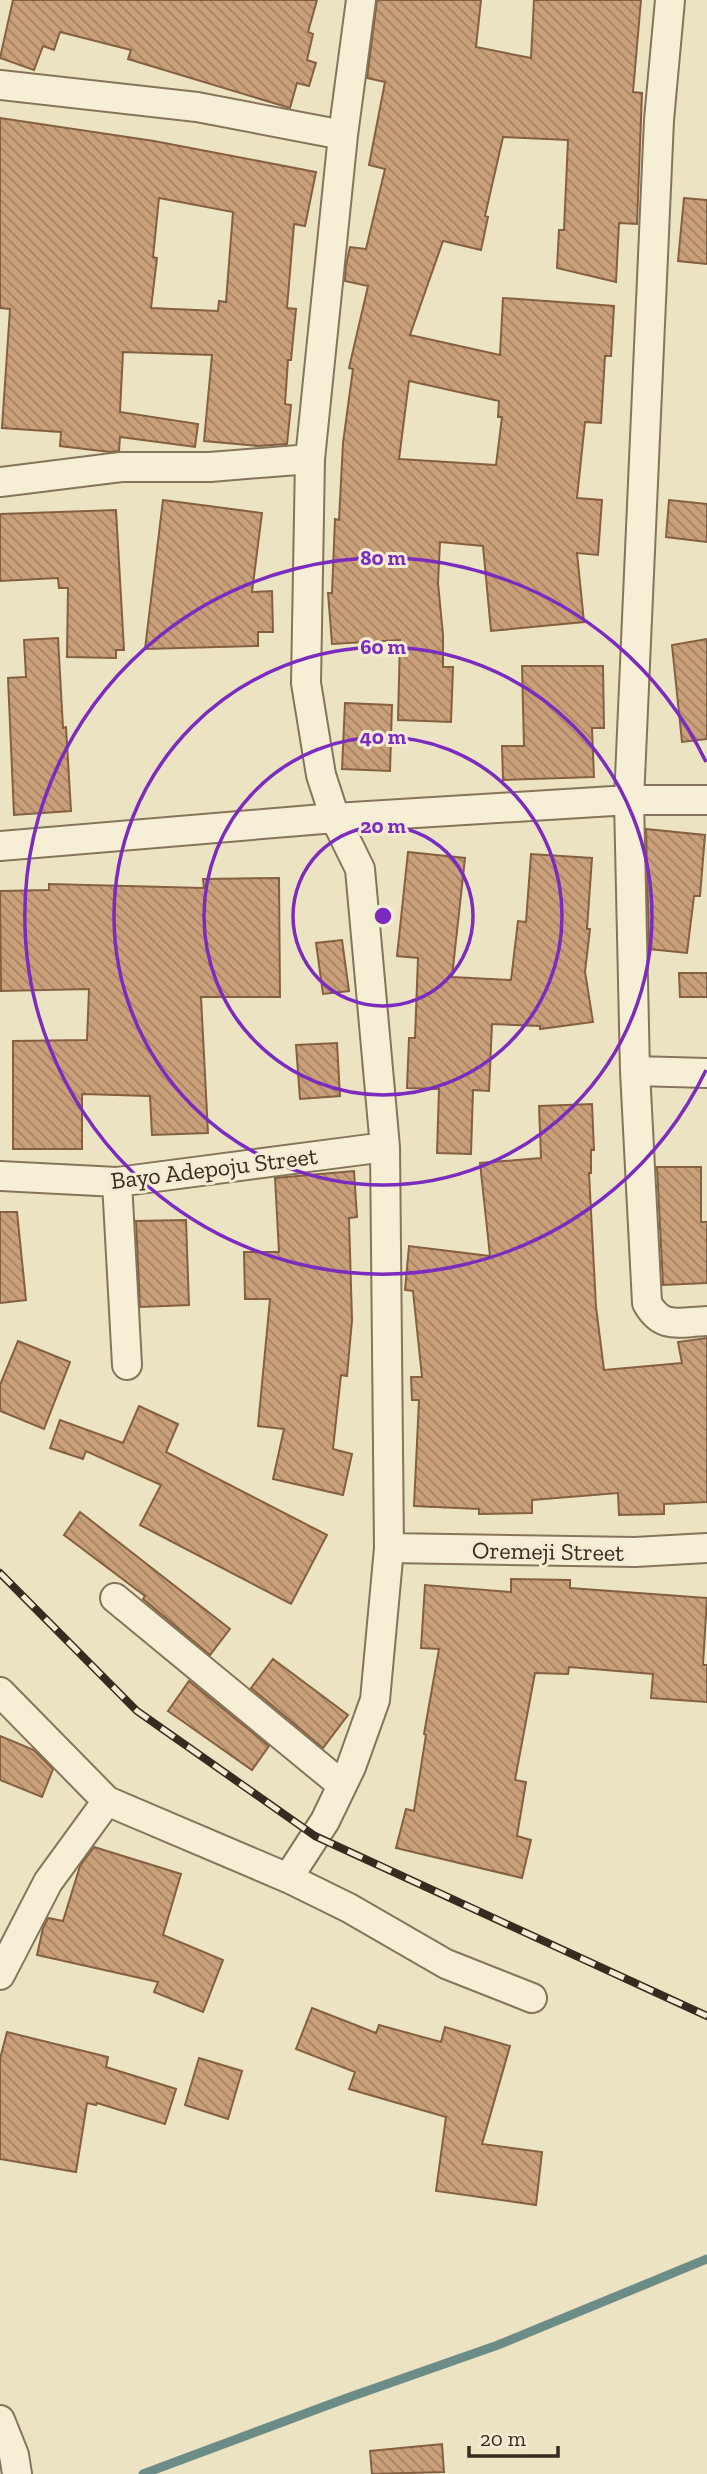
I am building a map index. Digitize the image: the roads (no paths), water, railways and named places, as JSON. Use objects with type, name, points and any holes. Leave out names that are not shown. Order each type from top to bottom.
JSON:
[{"type":"street","points":[[288,1878],[325,1821],[375,1700],[389,1548],[385,1147],[360,869],[335,818],[321,775],[306,683],[310,459],[343,135],[360,0]]},
{"type":"street","points":[[670,0],[659,120],[629,800],[635,1071],[646,1303],[654,1317],[667,1323],[707,1321]]},
{"type":"street","points":[[0,85],[197,107],[343,135]]},
{"type":"street","points":[[0,482],[121,467],[209,467],[310,459]]},
{"type":"street","points":[[0,846],[335,818],[629,800],[707,800]]},
{"type":"street","points":[[635,1071],[707,1073]]},
{"type":"street","name":"Bayo Adepoju Street","points":[[0,1177],[117,1182],[385,1147]]},
{"type":"street","points":[[117,1182],[127,1365]]},
{"type":"street","name":"Oremeji Street","points":[[389,1548],[635,1552],[707,1548]]},
{"type":"street","points":[[115,1598],[342,1785]]},
{"type":"street","points":[[0,1692],[107,1801],[288,1878],[349,1908],[446,1964],[532,1998]]},
{"type":"street","points":[[0,1975],[48,1882],[107,1801]]},
{"type":"street","points":[[0,2420],[15,2464]]},
{"type":"waterway","points":[[143,2474],[498,2345],[707,2259]]},
{"type":"railway","points":[[0,1573],[137,1711],[315,1836],[707,2016]]}]
